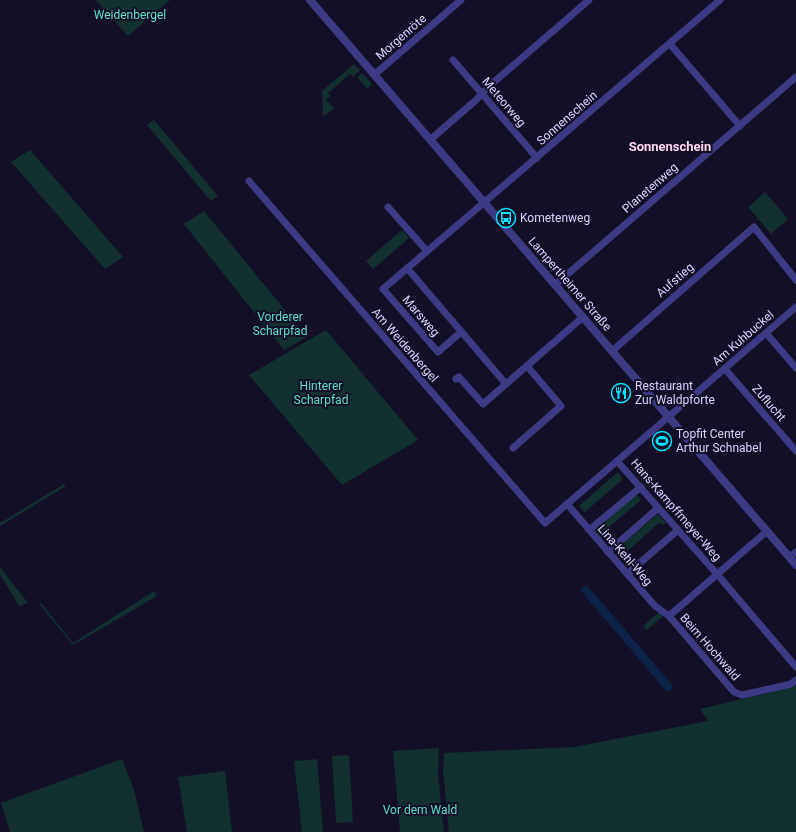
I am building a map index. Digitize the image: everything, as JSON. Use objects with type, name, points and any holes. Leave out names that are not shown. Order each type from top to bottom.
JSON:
[{"type":"street","name":"Lampertheimer Straße","points":[[310,0],[767,531],[793,554],[796,565]]},
{"type":"street","name":"Morgenröte","points":[[374,75],[461,0]]},
{"type":"street","points":[[430,140],[589,0]]},
{"type":"street","name":"Sonnenschein","points":[[383,289],[720,0]]},
{"type":"street","points":[[670,44],[740,126]]},
{"type":"street","name":"Meteorweg","points":[[453,60],[537,158]]},
{"type":"street","name":"Planetenweg","points":[[555,285],[796,77]]},
{"type":"street","name":"Am Weidenbergel","points":[[249,181],[545,523],[567,504]]},
{"type":"street","points":[[388,207],[427,251]]},
{"type":"street","name":"Aufstieg","points":[[612,351],[754,227],[796,280]]},
{"type":"street","points":[[406,268],[506,384]]},
{"type":"street","name":"Marsweg","points":[[383,289],[438,352],[461,332]]},
{"type":"street","name":"Am Kuhbuckel","points":[[669,417],[796,307]]},
{"type":"street","points":[[456,379],[459,377],[483,404],[583,317]]},
{"type":"street","points":[[766,333],[796,368]]},
{"type":"street","points":[[513,448],[561,406],[527,366]]},
{"type":"street","name":"Zuflucht","points":[[725,369],[796,452]]},
{"type":"street","points":[[567,504],[669,417]]},
{"type":"street","name":"Hans-Kampffmeyer-Weg","points":[[617,461],[717,574]]},
{"type":"street","points":[[589,530],[641,488]]},
{"type":"street","name":"Lina-Kehl-Weg","points":[[567,504],[655,606],[669,616]]},
{"type":"street","points":[[608,552],[658,508]]},
{"type":"street","points":[[627,574],[678,530]]},
{"type":"street","name":"Beim Hochwald","points":[[767,531],[669,616],[737,694],[742,695],[791,684],[796,680]]},
{"type":"street","points":[[717,574],[796,666]]},
{"type":"green space","name":"Weidenbergel","points":[[96,0],[170,0],[128,36]]},
{"type":"green space","points":[[354,64],[360,70],[353,77],[350,74],[328,93],[331,96],[326,100],[334,108],[323,117],[322,91]]},
{"type":"green space","points":[[362,73],[372,84],[367,89],[357,77]]},
{"type":"green space","points":[[154,120],[218,196],[211,201],[147,125]]},
{"type":"green space","points":[[30,150],[123,257],[105,269],[11,162]]},
{"type":"green space","points":[[765,192],[788,219],[771,234],[748,207]]},
{"type":"green space","name":"Vorderer Scharpfad","points":[[204,211],[307,337],[284,350],[184,224]]},
{"type":"green space","points":[[402,230],[409,238],[373,269],[366,261]]},
{"type":"green space","name":"Hinterer Scharpfad","points":[[326,330],[418,440],[342,485],[249,375]]},
{"type":"green space","points":[[618,472],[623,479],[585,512],[579,506]]},
{"type":"green space","points":[[64,484],[66,486],[0,526],[0,523]]},
{"type":"green space","points":[[636,494],[641,500],[601,534],[603,537],[601,539],[594,530]]},
{"type":"green space","points":[[658,514],[666,523],[663,525],[660,522],[624,554],[626,557],[624,559],[616,550]]},
{"type":"green space","points":[[0,567],[28,603],[19,606],[0,574]]},
{"type":"green space","points":[[154,591],[157,596],[73,645],[39,604],[41,603],[73,643]]},
{"type":"green space","points":[[659,612],[664,615],[647,630],[643,626]]},
{"type":"green space","points":[[796,686],[796,832],[449,832],[443,770],[444,753],[574,747],[708,721],[700,709]]},
{"type":"green space","name":"Vor dem Wald","points":[[439,748],[438,774],[444,832],[400,832],[393,751]]},
{"type":"green space","name":"Vor dem Wald","points":[[349,755],[353,822],[336,823],[332,756]]},
{"type":"green space","points":[[122,759],[134,790],[144,832],[10,832],[1,803]]},
{"type":"green space","points":[[317,759],[323,832],[302,832],[294,761]]},
{"type":"green space","points":[[225,771],[232,832],[187,832],[178,777]]},
{"type":"water","points":[[587,585],[673,686],[671,690],[667,692],[581,591],[582,587]]},
{"type":"place","name":"Kometenweg","points":[[506,218]]},
{"type":"place","name":"Restaurant Zur Waldpforte","points":[[621,393]]},
{"type":"place","name":"Topfit Center Arthur Schnabel","points":[[662,441]]},
{"type":"district","name":"Sonnenschein","points":[[670,146]]}]
